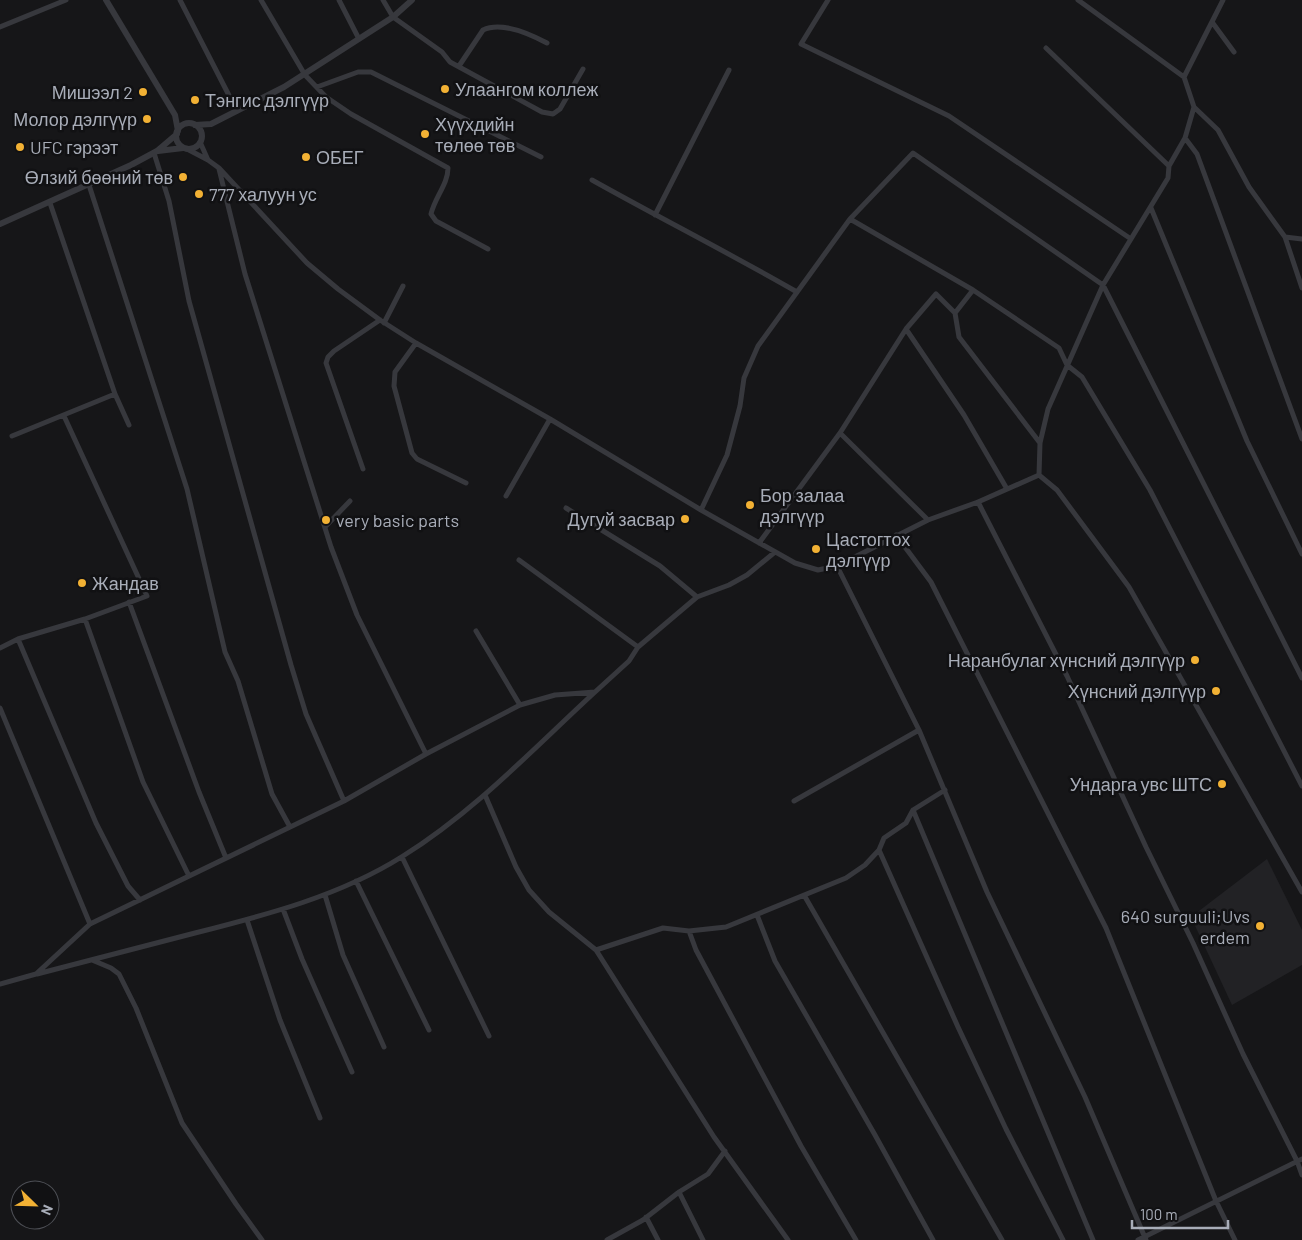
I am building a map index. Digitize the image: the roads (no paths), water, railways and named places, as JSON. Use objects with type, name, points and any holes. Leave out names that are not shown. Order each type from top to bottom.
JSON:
[{"type":"street","points":[[0,27],[66,0]]},
{"type":"street","points":[[106,0],[175,115],[178,142],[218,168],[307,263],[338,290],[382,322],[416,343],[550,419],[701,510],[794,563],[818,570],[837,566],[928,520],[978,502],[1039,475]]},
{"type":"street","points":[[180,0],[237,111]]},
{"type":"street","points":[[261,0],[305,75],[326,97],[351,114],[448,168],[448,176],[433,204],[431,214],[436,221],[488,249]]},
{"type":"street","points":[[339,0],[359,39]]},
{"type":"street","points":[[383,0],[393,17],[442,52],[450,62],[542,112],[553,114],[560,109],[582,69]]},
{"type":"street","points":[[156,152],[183,126],[212,124],[305,75],[393,17],[412,0]]},
{"type":"street","points":[[828,0],[801,44],[949,116],[1131,240]]},
{"type":"street","points":[[1078,0],[1184,77],[1194,107],[1218,130],[1249,187],[1285,237],[1302,288]]},
{"type":"street","points":[[1184,77],[1223,0]]},
{"type":"street","points":[[1212,22],[1234,52]]},
{"type":"street","points":[[459,66],[483,30],[488,28],[510,28],[528,33],[547,43]]},
{"type":"street","points":[[1046,48],[1170,166]]},
{"type":"street","points":[[655,215],[729,70]]},
{"type":"street","points":[[317,87],[358,72],[371,72],[542,158]]},
{"type":"street","points":[[1039,475],[1040,443],[1048,409],[1104,285],[1168,178],[1170,166],[1185,138],[1194,107]]},
{"type":"street","points":[[175,115],[201,131],[201,140],[208,160]]},
{"type":"street","points":[[0,224],[50,203],[156,152],[195,148],[212,124]]},
{"type":"street","points":[[1185,138],[1198,154],[1302,439]]},
{"type":"street","points":[[156,152],[169,201],[189,301],[291,665],[306,714],[344,801]]},
{"type":"street","points":[[701,510],[727,455],[740,406],[744,378],[758,346],[850,219],[912,153],[1104,285],[1302,678]]},
{"type":"street","points":[[218,168],[245,274],[325,527],[357,615],[426,754]]},
{"type":"street","points":[[592,180],[797,292]]},
{"type":"street","points":[[89,184],[187,489],[225,652],[238,681],[272,794],[290,827]]},
{"type":"street","points":[[50,203],[115,394],[129,425]]},
{"type":"street","points":[[1151,208],[1247,441],[1302,554]]},
{"type":"street","points":[[850,219],[973,290],[1059,348],[1067,365],[1082,377],[1150,490],[1302,786]]},
{"type":"street","points":[[1285,237],[1302,239]]},
{"type":"street","points":[[362,469],[326,363],[328,357],[334,351],[382,322],[403,286]]},
{"type":"street","points":[[954,313],[973,290]]},
{"type":"street","points":[[759,543],[840,432],[906,329],[936,294],[954,313],[959,337],[1040,443]]},
{"type":"street","points":[[906,329],[964,414],[1007,489]]},
{"type":"street","points":[[416,343],[396,372],[394,386],[412,454],[417,459],[466,483]]},
{"type":"street","points":[[12,436],[115,394]]},
{"type":"street","points":[[0,648],[18,639],[85,619],[147,596],[64,416]]},
{"type":"street","points":[[506,496],[550,419]]},
{"type":"street","points":[[840,432],[928,520]]},
{"type":"street","points":[[1039,475],[1058,490],[1129,587],[1302,892]]},
{"type":"street","points":[[325,527],[350,501]]},
{"type":"street","points":[[978,502],[1067,676],[1146,847],[1193,943],[1243,1054],[1300,1160],[1302,1176]]},
{"type":"street","points":[[566,508],[660,566],[697,597]]},
{"type":"street","points":[[896,536],[930,582],[1106,928],[1216,1201],[1235,1240]]},
{"type":"street","points":[[0,984],[283,909],[356,881],[402,857],[440,832],[485,795],[629,660],[638,647],[697,597],[729,585],[747,575],[775,552]]},
{"type":"street","points":[[519,560],[638,647]]},
{"type":"street","points":[[837,566],[919,730],[987,892],[1085,1097],[1146,1238]]},
{"type":"street","points":[[129,602],[199,792],[226,858]]},
{"type":"street","points":[[85,619],[143,782],[189,876]]},
{"type":"street","points":[[476,631],[520,705]]},
{"type":"street","points":[[18,639],[96,823],[128,886],[140,900]]},
{"type":"street","points":[[36,974],[90,924],[344,801],[426,754],[520,705],[555,695],[595,692]]},
{"type":"street","points":[[0,708],[90,924]]},
{"type":"street","points":[[794,801],[919,730]]},
{"type":"street","points":[[596,950],[663,928],[689,931],[726,927],[846,878],[865,866],[879,850],[884,838],[906,823],[913,810],[945,790]]},
{"type":"street","points":[[485,795],[516,866],[529,890],[549,912],[596,950],[714,1137],[788,1240]]},
{"type":"street","points":[[913,810],[1094,1240]]},
{"type":"street","points":[[879,850],[1006,1129],[1063,1240]]},
{"type":"street","points":[[402,857],[489,1036]]},
{"type":"street","points":[[356,881],[429,1030]]},
{"type":"street","points":[[325,894],[343,955],[384,1047]]},
{"type":"street","points":[[804,895],[1002,1240]]},
{"type":"street","points":[[283,909],[302,960],[352,1072]]},
{"type":"street","points":[[757,915],[775,961],[933,1240]]},
{"type":"street","points":[[247,920],[280,1020],[320,1118]]},
{"type":"street","points":[[689,931],[696,950],[797,1138],[856,1240]]},
{"type":"street","points":[[92,960],[111,968],[119,974],[136,1008],[182,1122],[262,1240]]},
{"type":"street","points":[[607,1240],[646,1218],[679,1192],[708,1174],[725,1151]]},
{"type":"street","points":[[1138,1240],[1146,1238],[1300,1160]]},
{"type":"street","points":[[679,1192],[703,1240]]},
{"type":"street","points":[[646,1218],[658,1240]]},
{"type":"place","name":"Улаангом коллеж","points":[[445,89]]},
{"type":"place","name":"Мишээл 2","points":[[143,92]]},
{"type":"place","name":"Тэнгис дэлгүүр","points":[[195,100]]},
{"type":"place","name":"Молор дэлгүүр","points":[[147,119]]},
{"type":"place","name":"Хүүхдийн төлөө төв","points":[[425,134]]},
{"type":"place","name":"UFC гэрээт","points":[[20,147]]},
{"type":"place","name":"ОБЕГ","points":[[306,157]]},
{"type":"place","name":"Өлзий бөөний төв","points":[[183,177]]},
{"type":"place","name":"777 халуун ус","points":[[199,194]]},
{"type":"place","name":"Бор залаа дэлгүүр","points":[[750,505]]},
{"type":"place","name":"Дугуй засвар","points":[[685,519]]},
{"type":"place","name":"very basic parts","points":[[326,520]]},
{"type":"place","name":"Цастогтох дэлгүүр","points":[[816,549]]},
{"type":"place","name":"Жандав","points":[[82,583]]},
{"type":"place","name":"Наранбулаг хүнсний дэлгүүр","points":[[1195,660]]},
{"type":"place","name":"Хүнсний дэлгүүр","points":[[1216,691]]},
{"type":"place","name":"Ундарга увс ШТС","points":[[1222,784]]},
{"type":"place","name":"640 surguuli;Uvs erdem","points":[[1260,926]]}]
